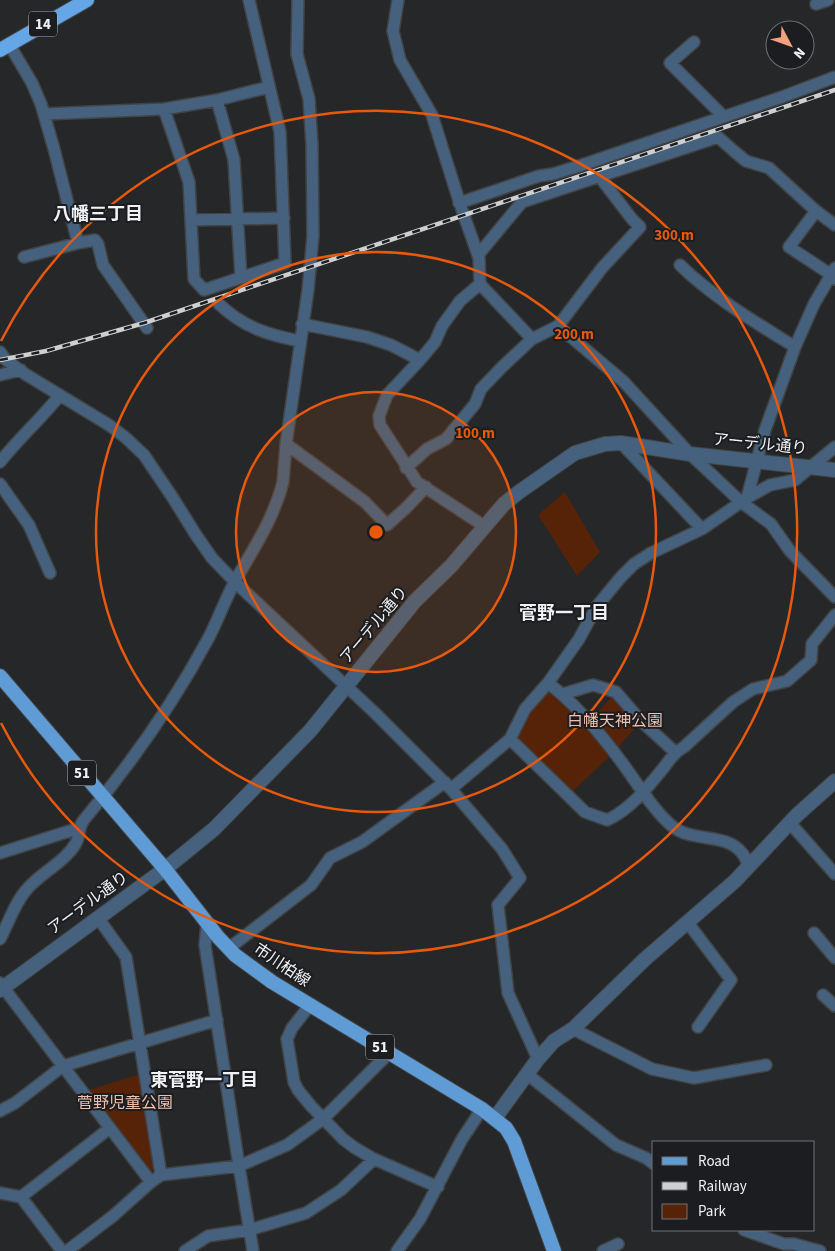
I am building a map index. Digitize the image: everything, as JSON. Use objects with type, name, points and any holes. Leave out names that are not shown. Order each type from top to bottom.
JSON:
[{"type":"highway","name":"14","points":[[4,47],[88,0]]},
{"type":"main road","name":"市川柏線","points":[[0,676],[165,869],[226,946],[254,969],[482,1109],[506,1128],[514,1141],[554,1251]]},
{"type":"street","points":[[164,109],[189,182],[194,279],[204,290],[285,263],[280,132],[249,0]]},
{"type":"street","points":[[0,853],[79,828],[130,761],[178,692],[209,638],[235,582],[264,534],[280,495],[308,290],[313,236],[312,145],[309,99],[297,54],[298,0]]},
{"type":"street","points":[[398,0],[392,31],[400,60],[432,115],[459,203],[478,255],[480,284],[532,339]]},
{"type":"street","points":[[694,42],[670,63],[724,116]]},
{"type":"street","points":[[4,47],[32,84],[44,114],[78,243]]},
{"type":"street","points":[[459,203],[539,176],[560,172],[782,97],[835,77]]},
{"type":"street","points":[[44,114],[164,109],[217,100],[269,87]]},
{"type":"street","points":[[217,100],[234,160],[241,278]]},
{"type":"street","points":[[478,255],[522,202],[718,136],[746,161],[769,168],[816,211],[835,225]]},
{"type":"street","points":[[406,468],[426,449],[446,438],[475,404],[481,389],[502,367],[532,339],[558,326],[602,268],[640,227],[599,176]]},
{"type":"street","points":[[744,500],[765,430],[795,347],[814,304],[833,274],[789,248],[816,211]]},
{"type":"street","points":[[191,220],[284,218]]},
{"type":"street","points":[[24,257],[94,240],[98,244],[103,265],[147,328]]},
{"type":"street","points":[[680,265],[698,282],[746,317],[795,347]]},
{"type":"street","points":[[480,284],[460,302],[420,360],[387,395],[379,416],[380,425],[406,468],[417,482],[484,526]]},
{"type":"street","points":[[220,304],[232,317],[243,324],[276,337],[300,341]]},
{"type":"street","points":[[302,324],[367,337],[391,345],[420,360]]},
{"type":"street","points":[[558,326],[623,381],[690,454],[771,524],[790,551],[835,597]]},
{"type":"street","points":[[0,352],[5,359],[21,370],[126,438],[144,456],[212,558],[448,785],[502,849],[520,878],[498,905],[508,993],[538,1059]]},
{"type":"street","points":[[0,375],[21,370]]},
{"type":"street","points":[[0,462],[15,442],[37,423],[60,395]]},
{"type":"street","points":[[621,443],[702,529]]},
{"type":"street","name":"アーデル通り","points":[[1,987],[201,841],[231,813],[310,731],[415,601],[450,566],[484,526],[519,492],[576,453],[605,444],[621,443],[690,454],[835,470]]},
{"type":"street","points":[[286,444],[364,502],[387,525],[426,487]]},
{"type":"street","points":[[207,953],[226,946],[310,886],[330,858],[362,842],[448,785],[510,738],[525,709],[548,683],[579,639],[597,606],[620,576],[634,564],[651,553],[702,529],[744,500],[770,486],[795,480],[835,447]]},
{"type":"street","points":[[0,484],[29,524],[50,574]]},
{"type":"street","points":[[510,738],[585,812],[607,820],[616,816],[643,792],[675,752],[684,747],[740,698],[753,689],[787,680],[798,672],[811,660],[812,644],[835,615]]},
{"type":"street","points":[[548,683],[563,694],[614,752],[643,792],[671,825],[696,837],[726,841],[742,852],[749,866]]},
{"type":"street","points":[[563,694],[593,684],[616,692],[641,721],[675,752]]},
{"type":"street","points":[[495,1118],[554,1040],[573,1028],[645,960],[735,881],[790,823],[834,783]]},
{"type":"street","points":[[790,823],[835,874]]},
{"type":"street","points":[[0,939],[9,924],[19,899],[32,884],[70,851],[79,835],[79,828]]},
{"type":"street","points":[[98,918],[126,957],[162,1175]]},
{"type":"street","points":[[688,923],[731,980],[698,1028]]},
{"type":"street","points":[[207,924],[207,953],[238,1166],[253,1251]]},
{"type":"street","points":[[814,933],[835,958]]},
{"type":"street","points":[[1,987],[151,1182]]},
{"type":"street","points":[[310,1005],[292,1028],[287,1039],[294,1082],[298,1090],[343,1139],[355,1148],[374,1159],[438,1187]]},
{"type":"street","points":[[0,1111],[15,1103],[63,1066],[217,1020]]},
{"type":"street","points":[[573,1028],[652,1069],[694,1078],[766,1066]]},
{"type":"street","points":[[67,1251],[162,1175],[238,1166],[287,1145],[324,1119],[390,1052]]},
{"type":"street","points":[[527,1074],[616,1145],[652,1162]]},
{"type":"street","points":[[397,1251],[420,1218],[462,1139],[482,1109]]},
{"type":"street","points":[[21,1197],[110,1128]]},
{"type":"street","points":[[185,1251],[208,1236],[249,1230],[306,1213],[341,1190],[374,1159]]},
{"type":"street","points":[[0,1193],[21,1197],[62,1251]]},
{"type":"street","points":[[746,1231],[782,1248],[794,1244],[820,1251]]},
{"type":"street","points":[[603,1251],[618,1244]]},
{"type":"green space","points":[[565,492],[600,552],[577,576],[538,515]]},
{"type":"green space","name":"白幡天神公園","points":[[548,683],[589,722],[616,692],[641,721],[614,752],[568,796],[510,739]]},
{"type":"green space","name":"菅野児童公園","points":[[140,1074],[155,1169],[150,1171],[146,1169],[88,1092],[89,1090]]},
{"type":"railway","points":[[0,360],[46,351],[144,323],[835,90]]},
{"type":"district","name":"八幡三丁目","points":[[98,214]]},
{"type":"district","name":"菅野一丁目","points":[[564,613]]},
{"type":"district","name":"東菅野一丁目","points":[[204,1080]]}]
